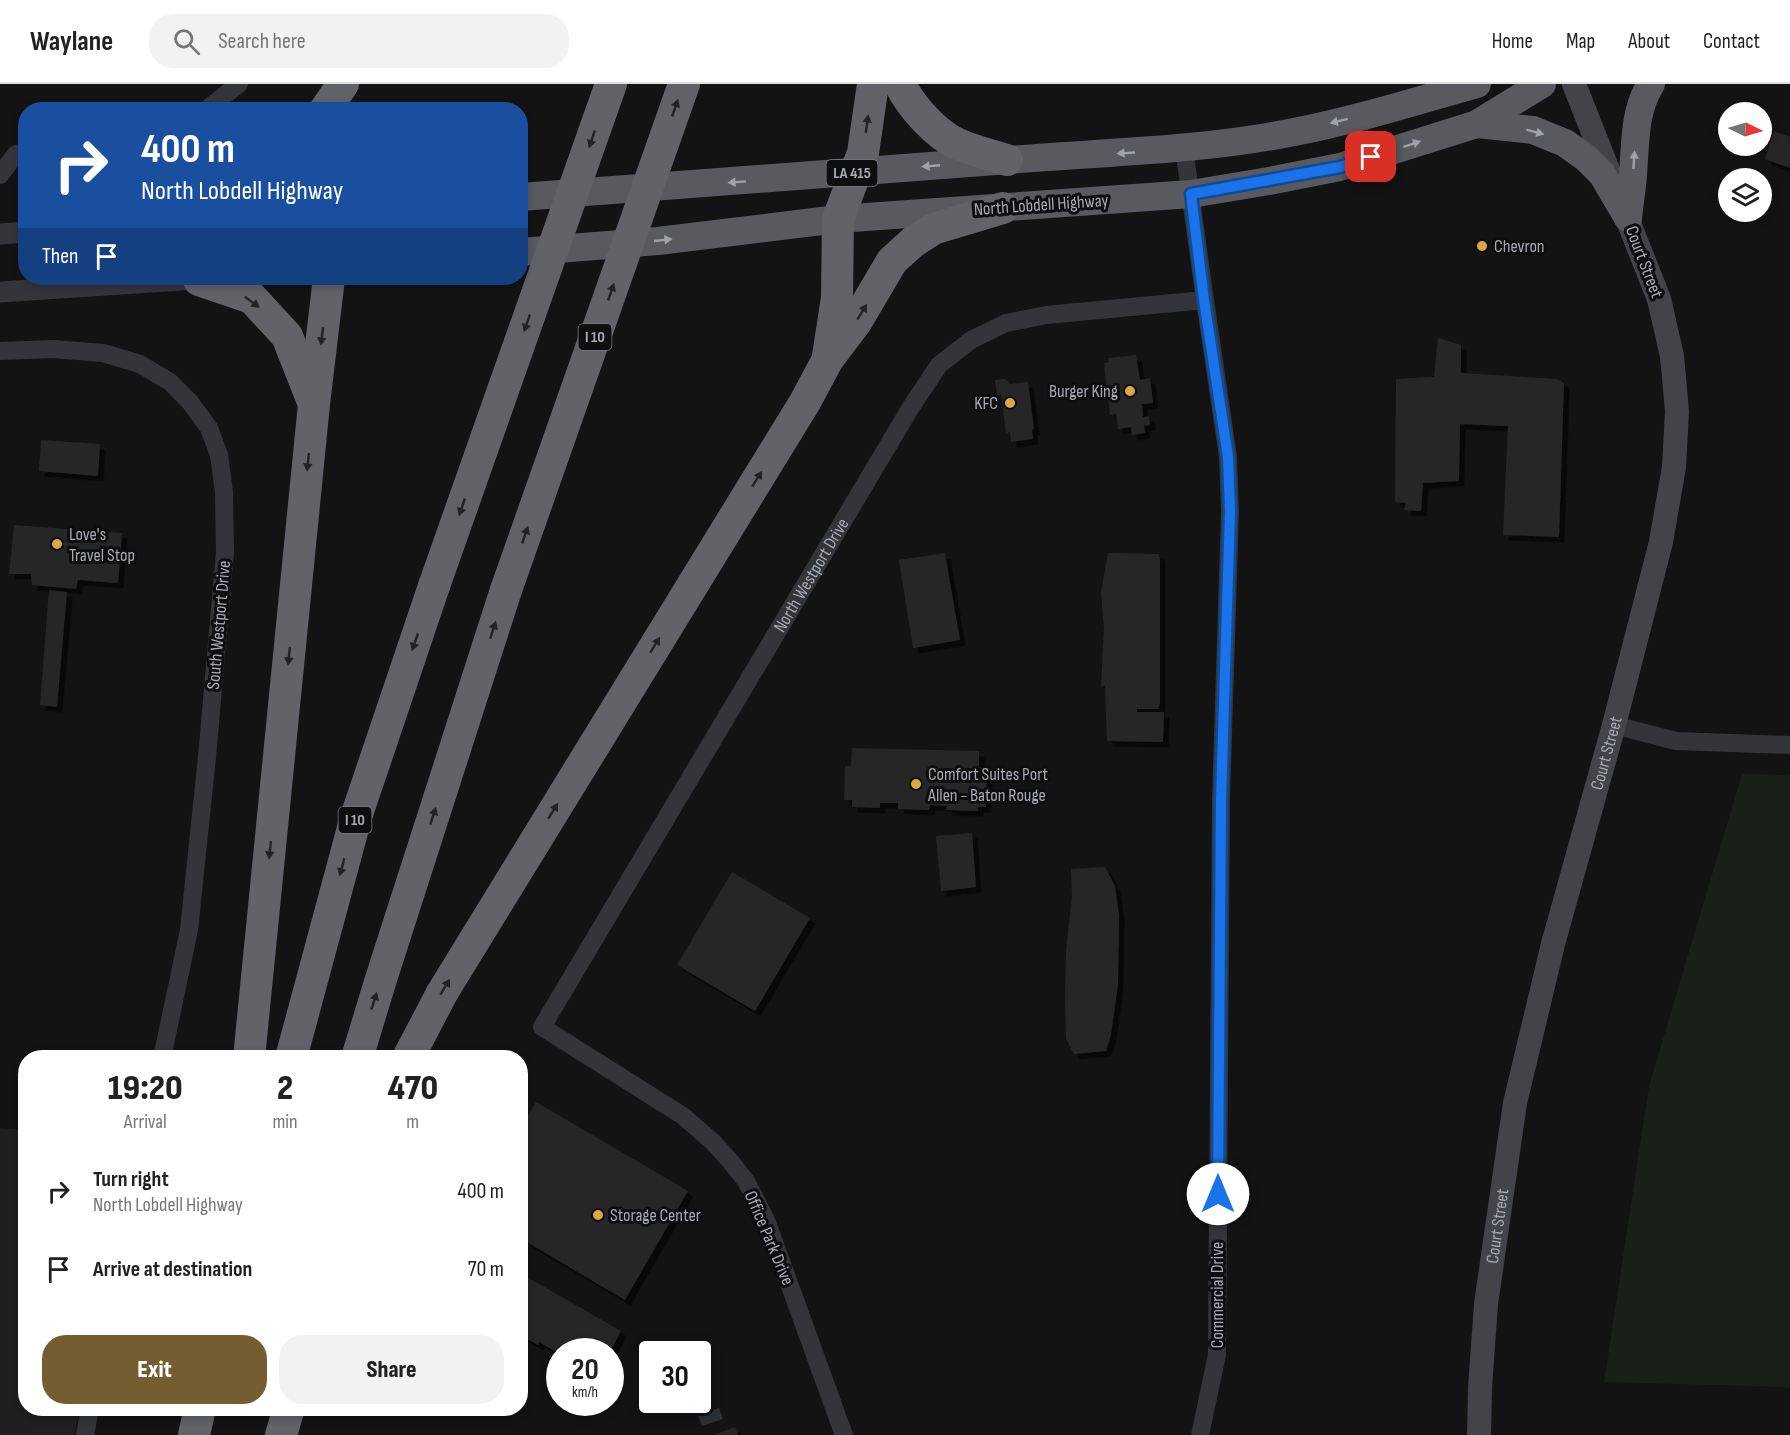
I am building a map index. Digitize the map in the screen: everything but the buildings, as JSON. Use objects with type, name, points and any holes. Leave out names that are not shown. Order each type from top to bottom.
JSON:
[{"type":"highway","points":[[331,102],[343,84]]},
{"type":"highway","points":[[351,102],[355,84]]},
{"type":"highway","name":"I 10","points":[[293,1050],[356,817],[434,586],[611,84]]},
{"type":"highway","name":"I 10","points":[[359,1050],[506,590],[684,84]]},
{"type":"highway","points":[[828,359],[837,298],[838,219],[863,153],[873,84]]},
{"type":"highway","points":[[900,84],[914,107],[933,127],[956,144],[1007,160]]},
{"type":"highway","name":"LA 415","points":[[528,196],[1184,148],[1293,132],[1477,84]]},
{"type":"highway","name":"North Lobdell Highway","points":[[528,251],[658,241],[838,219],[1191,194],[1340,167],[1477,124],[1542,84]]},
{"type":"highway","points":[[1628,218],[1636,123],[1650,84]]},
{"type":"highway","points":[[1477,124],[1533,130],[1565,143],[1586,158],[1602,174],[1628,218]]},
{"type":"highway","points":[[412,1050],[442,993],[805,402],[828,359],[856,322],[892,261],[933,229],[1003,208]]},
{"type":"highway","points":[[223,285],[252,298],[286,336],[314,404]]},
{"type":"highway","points":[[250,1050],[314,404],[328,285]]},
{"type":"highway","points":[[194,1435],[198,1416]]},
{"type":"highway","points":[[265,1435],[269,1416]]},
{"type":"highway","points":[[281,1435],[287,1416]]},
{"type":"main road","name":"Court Street","points":[[1479,1435],[1486,1304],[1515,1103],[1553,944],[1614,725],[1661,542],[1674,467],[1677,411],[1672,356],[1659,299],[1574,84]]},
{"type":"street","points":[[216,102],[239,84]]},
{"type":"street","name":"Commercial Drive","points":[[1184,148],[1228,457],[1230,511],[1221,799],[1217,1355],[1200,1435]]},
{"type":"street","points":[[0,175],[18,153]]},
{"type":"street","points":[[0,234],[18,233]]},
{"type":"street","points":[[0,292],[113,285]]},
{"type":"street","name":"North Westport Drive","points":[[542,1027],[911,407],[939,365],[971,340],[1006,323],[1046,315],[1204,300]]},
{"type":"street","name":"South Westport Drive","points":[[0,351],[53,349],[103,353],[140,364],[170,382],[190,402],[209,428],[219,455],[224,492],[225,552],[207,758],[189,930],[164,1050]]},
{"type":"street","points":[[1614,725],[1676,741],[1790,745]]},
{"type":"street","name":"Office Park Drive","points":[[542,1027],[683,1116],[713,1142],[746,1181],[766,1220],[844,1435]]},
{"type":"street","points":[[85,1435],[89,1416]]},
{"type":"shaded area","points":[[1742,774],[1790,775],[1790,1387],[1604,1382],[1649,1086]]},
{"type":"shaded area","points":[[0,1128],[18,1129],[18,1416],[78,1416],[74,1435],[0,1435]]},
{"type":"shaded area","points":[[719,1408],[723,1419],[702,1426],[698,1416],[714,1416],[714,1410]]},
{"type":"place","name":"Chevron","points":[[1482,246]]},
{"type":"place","name":"Burger King","points":[[1130,391]]},
{"type":"place","name":"KFC","points":[[1010,403]]},
{"type":"place","name":"Love's Travel Stop","points":[[57,544]]},
{"type":"place","name":"Comfort Suites Port Allen - Baton Rouge","points":[[916,784]]},
{"type":"place","name":"Storage Center","points":[[598,1215]]},
{"type":"route","points":[[1218,1194],[1221,799],[1230,511],[1228,457],[1204,300],[1191,194],[1340,167],[1371,157]]}]
